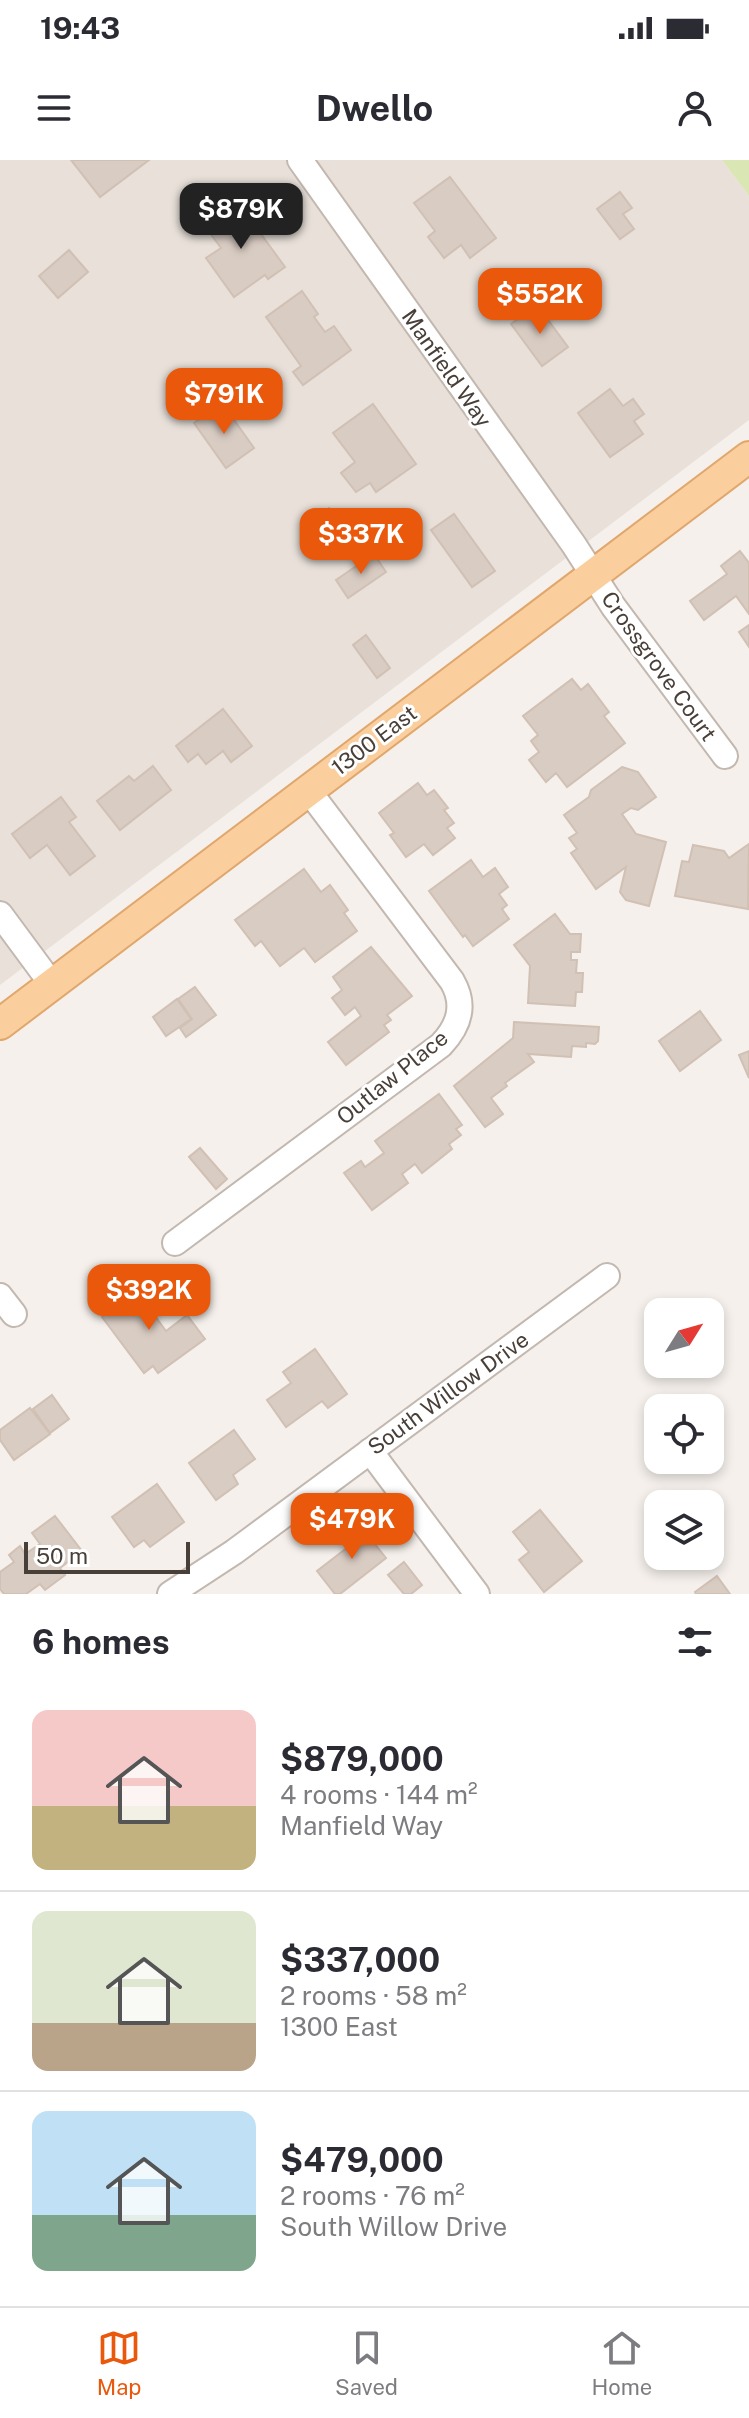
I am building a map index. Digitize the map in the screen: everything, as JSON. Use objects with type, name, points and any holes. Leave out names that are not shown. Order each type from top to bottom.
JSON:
[{"type":"main road","name":"1300 East","points":[[0,1024],[749,457]]},
{"type":"street","name":"Manfield Way","points":[[300,160],[594,575]]},
{"type":"street","name":"Crossgrove Court","points":[[594,575],[613,606],[725,756]]},
{"type":"street","name":"Outlaw Place","points":[[175,1243],[441,1045],[460,1013],[461,1002],[452,981],[308,790]]},
{"type":"street","points":[[0,914],[51,983]]},
{"type":"street","name":"South Willow Drive","points":[[170,1594],[234,1552],[607,1276]]},
{"type":"street","points":[[370,1451],[477,1594]]},
{"type":"shaded area","points":[[0,160],[722,160],[749,196],[749,420],[0,985]]},
{"type":"green space","points":[[722,160],[749,160],[749,196]]},
{"type":"building","points":[[71,160],[149,160],[100,197]]},
{"type":"building","points":[[450,177],[496,238],[470,258],[461,245],[444,258],[428,237],[435,231],[414,203]]},
{"type":"building","points":[[620,192],[632,208],[623,214],[634,229],[620,239],[597,209]]},
{"type":"building","points":[[237,201],[285,267],[268,279],[265,275],[234,297],[206,258],[221,248],[204,225]]},
{"type":"building","points":[[69,250],[88,272],[58,298],[39,276]]},
{"type":"building","points":[[302,291],[318,314],[314,317],[325,332],[334,326],[351,350],[303,385],[293,372],[301,366],[266,317]]},
{"type":"building","points":[[537,305],[568,347],[542,366],[511,324]]},
{"type":"building","points":[[610,389],[623,406],[633,399],[644,414],[634,421],[643,434],[610,457],[578,413]]},
{"type":"building","points":[[222,403],[254,448],[226,468],[194,423]]},
{"type":"building","points":[[373,404],[416,464],[376,492],[370,483],[356,492],[341,473],[355,462],[333,433]]},
{"type":"building","points":[[329,508],[350,534],[325,553],[305,527]]},
{"type":"building","points":[[454,514],[495,571],[472,587],[431,530]]},
{"type":"building","points":[[740,551],[749,563],[749,614],[736,596],[704,620],[690,601],[727,574],[721,566]]},
{"type":"building","points":[[374,554],[386,572],[348,598],[336,580]]},
{"type":"building","points":[[749,625],[749,647],[739,632]]},
{"type":"building","points":[[366,635],[390,668],[377,678],[353,645]]},
{"type":"building","points":[[572,679],[581,690],[588,684],[609,712],[604,716],[625,743],[567,787],[556,773],[546,782],[529,760],[539,752],[531,741],[538,735],[523,716]]},
{"type":"building","points":[[223,709],[252,746],[231,762],[223,751],[206,764],[198,754],[188,762],[176,746]]},
{"type":"building","points":[[153,766],[171,790],[120,830],[97,801],[129,776],[134,781]]},
{"type":"building","points":[[622,767],[638,772],[656,797],[638,810],[631,808],[622,814],[636,834],[666,842],[649,906],[626,900],[620,892],[626,867],[596,889],[571,853],[577,849],[569,838],[577,833],[564,815]]},
{"type":"building","points":[[418,783],[427,795],[434,790],[448,808],[444,810],[454,823],[447,828],[455,838],[433,855],[424,844],[406,857],[379,813]]},
{"type":"building","points":[[61,797],[76,817],[69,822],[95,856],[70,875],[47,845],[30,858],[12,834]]},
{"type":"building","points":[[749,844],[748,909],[675,896],[682,861],[689,862],[693,845],[724,851],[729,858]]},
{"type":"building","points":[[471,860],[483,877],[495,868],[508,887],[499,894],[507,905],[502,909],[509,919],[473,946],[429,891]]},
{"type":"building","points":[[304,869],[321,892],[330,885],[348,910],[344,913],[357,931],[315,962],[304,948],[280,966],[261,941],[255,946],[235,920]]},
{"type":"building","points":[[555,914],[570,934],[581,934],[580,952],[571,952],[571,960],[577,960],[576,973],[583,973],[582,992],[576,992],[575,1006],[528,1003],[530,966],[514,945]]},
{"type":"building","points":[[371,947],[412,996],[387,1015],[391,1020],[384,1025],[389,1032],[346,1065],[328,1042],[361,1016],[355,1007],[345,1015],[332,998],[342,990],[333,977]]},
{"type":"building","points":[[195,987],[216,1015],[186,1037],[180,1028],[192,1019],[178,999]]},
{"type":"building","points":[[177,999],[191,1019],[166,1036],[153,1017]]},
{"type":"building","points":[[700,1011],[721,1040],[680,1071],[659,1041]]},
{"type":"building","points":[[514,1022],[599,1027],[598,1041],[595,1044],[586,1043],[586,1047],[572,1046],[571,1057],[528,1054],[534,1062],[505,1083],[507,1086],[491,1098],[503,1114],[485,1127],[454,1086],[513,1038]]},
{"type":"building","points":[[749,1051],[749,1078],[739,1055]]},
{"type":"building","points":[[439,1094],[462,1125],[456,1129],[461,1135],[449,1144],[452,1149],[422,1173],[415,1164],[402,1174],[408,1183],[372,1210],[344,1173],[361,1161],[365,1167],[384,1153],[375,1141]]},
{"type":"building","points":[[200,1148],[227,1179],[216,1189],[189,1157]]},
{"type":"building","points":[[133,1279],[145,1295],[136,1301],[147,1315],[152,1312],[166,1331],[187,1315],[205,1339],[158,1373],[153,1366],[144,1373],[102,1317],[117,1306],[110,1296]]},
{"type":"building","points":[[315,1349],[347,1394],[328,1408],[322,1401],[286,1427],[267,1400],[291,1383],[283,1372]]},
{"type":"building","points":[[52,1395],[69,1419],[50,1433],[33,1409]]},
{"type":"building","points":[[30,1408],[50,1434],[14,1460],[0,1440],[0,1430]]},
{"type":"building","points":[[234,1430],[255,1459],[233,1475],[238,1484],[216,1500],[189,1463]]},
{"type":"building","points":[[157,1484],[184,1522],[150,1547],[144,1540],[134,1547],[112,1517]]},
{"type":"building","points":[[540,1510],[582,1561],[544,1592],[519,1560],[529,1552],[513,1532]]},
{"type":"building","points":[[55,1516],[82,1551],[60,1568],[65,1575],[45,1590],[40,1584],[26,1594],[4,1594],[0,1589],[0,1572],[14,1562],[9,1555],[20,1546],[25,1554],[40,1544],[32,1533]]},
{"type":"building","points":[[358,1523],[386,1558],[340,1594],[335,1594],[317,1571],[348,1547],[340,1536]]},
{"type":"building","points":[[404,1562],[422,1585],[411,1594],[404,1594],[388,1575]]},
{"type":"building","points":[[717,1576],[730,1594],[696,1594],[695,1592]]}]
